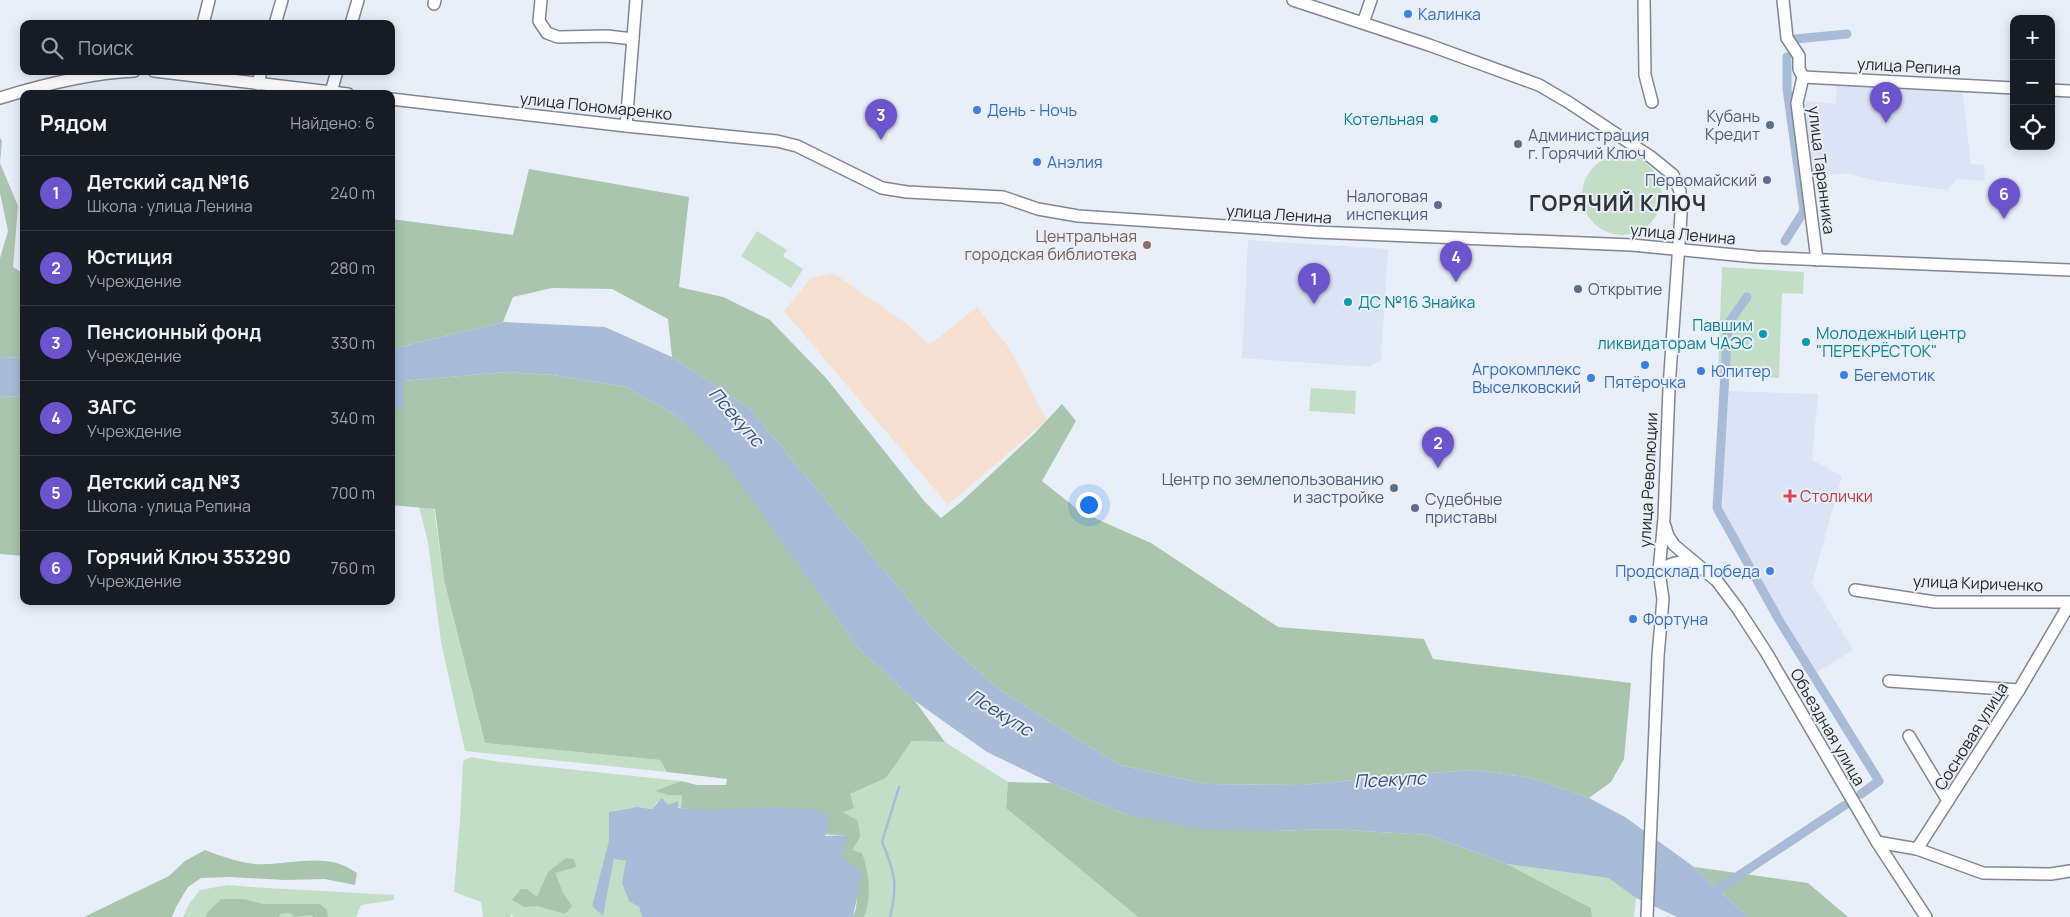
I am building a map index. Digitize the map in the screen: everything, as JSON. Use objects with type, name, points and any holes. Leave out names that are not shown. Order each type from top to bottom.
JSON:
[{"type":"street","points":[[204,20],[209,0]]},
{"type":"street","points":[[276,20],[282,0]]},
{"type":"street","points":[[352,20],[358,0]]},
{"type":"street","points":[[541,0],[539,20],[547,33],[558,37],[607,36],[633,39]]},
{"type":"street","points":[[626,126],[636,0]]},
{"type":"street","points":[[1293,0],[1363,23],[1371,0]]},
{"type":"street","points":[[1644,0],[1645,75],[1652,102]]},
{"type":"street","points":[[1783,0],[1787,38],[1799,56],[1799,69],[1804,77]]},
{"type":"street","name":"улица Революции","points":[[1363,23],[1539,85],[1568,102],[1651,158],[1673,175],[1680,191],[1681,214],[1669,388],[1664,518],[1659,571],[1663,599],[1647,917]]},
{"type":"street","points":[[25,90],[99,75]]},
{"type":"street","points":[[203,75],[313,90]]},
{"type":"street","points":[[258,84],[260,75]]},
{"type":"street","points":[[332,90],[336,75]]},
{"type":"street","name":"улица Репина","points":[[1804,77],[2010,88]]},
{"type":"street","name":"улица Таранника","points":[[1804,77],[1796,103],[1817,260]]},
{"type":"street","points":[[2055,90],[2070,90]]},
{"type":"street","points":[[0,98],[20,92]]},
{"type":"street","name":"улица Пономаренко","points":[[395,99],[777,141],[797,146]]},
{"type":"street","name":"улица Ленина","points":[[797,146],[882,188],[907,192],[1003,197],[1038,209],[1078,216],[1315,232],[1537,240],[1679,249],[1756,257],[2070,270]]},
{"type":"street","name":"Объездная улица","points":[[1664,518],[1668,536],[1674,545],[1716,581],[1738,609],[1766,652],[1876,842],[1926,917]]},
{"type":"street","points":[[1659,571],[1673,563],[1692,561]]},
{"type":"street","name":"улица Кириченко","points":[[1855,590],[1936,602],[2070,603]]},
{"type":"street","name":"Сосновая улица","points":[[1917,849],[2019,690],[2070,603]]},
{"type":"street","points":[[1889,681],[2019,690]]},
{"type":"street","points":[[1909,736],[1948,802]]},
{"type":"street","points":[[1876,842],[1917,849],[1983,872],[2052,874],[2070,872]]},
{"type":"shaded area","points":[[1837,83],[1962,89],[1971,164],[1984,165],[1985,181],[1957,179],[1947,190],[1877,181],[1849,174],[1811,175],[1808,153],[1814,148],[1814,140],[1806,137],[1804,108],[1806,101],[1836,104]]},
{"type":"shaded area","points":[[1248,240],[1388,249],[1381,360],[1369,367],[1242,358]]},
{"type":"shaded area","points":[[833,273],[907,324],[929,345],[977,307],[1009,348],[1047,420],[948,505],[784,311],[811,278]]},
{"type":"shaded area","points":[[1726,391],[1818,394],[1812,460],[1842,476],[1812,583],[1853,650],[1814,674],[1722,510]]},
{"type":"green space","points":[[0,138],[2,141],[0,163]]},
{"type":"green space","points":[[1622,155],[1637,158],[1650,167],[1659,180],[1662,195],[1659,210],[1650,223],[1637,232],[1622,235],[1607,232],[1594,223],[1585,210],[1582,195],[1585,180],[1594,167],[1607,158]]},
{"type":"green space","points":[[0,163],[18,206],[13,267],[20,271],[20,358],[0,357],[0,258],[8,231],[0,193]]},
{"type":"green space","points":[[529,169],[689,197],[679,287],[723,297],[770,320],[826,378],[925,502],[941,518],[961,502],[1034,434],[1062,404],[1076,421],[1042,481],[1081,512],[1151,543],[1278,627],[1424,639],[1433,659],[1631,683],[1624,759],[1611,782],[1589,798],[1532,778],[1476,770],[1302,785],[1207,784],[1119,765],[1000,690],[939,636],[749,408],[672,357],[668,319],[612,289],[552,288],[513,297],[503,322],[395,348],[395,220],[513,235]]},
{"type":"green space","points":[[757,231],[787,250],[783,256],[803,269],[791,288],[741,256]]},
{"type":"green space","points":[[1722,267],[1804,272],[1803,294],[1782,293],[1779,378],[1718,375]]},
{"type":"green space","points":[[506,372],[553,375],[626,387],[677,416],[724,460],[858,648],[915,701],[945,742],[912,741],[886,778],[850,794],[854,808],[843,812],[858,821],[860,837],[852,850],[862,853],[866,868],[869,893],[864,917],[853,917],[857,902],[856,886],[851,869],[842,857],[841,850],[847,835],[826,835],[785,829],[681,808],[682,795],[668,795],[655,791],[681,781],[697,785],[726,785],[727,779],[667,772],[660,760],[485,743],[444,580],[435,509],[395,505],[395,387],[403,381]]},
{"type":"green space","points":[[1311,388],[1356,391],[1355,414],[1309,411]]},
{"type":"green space","points":[[20,396],[20,556],[0,554],[0,397]]},
{"type":"green space","points":[[419,507],[434,509],[444,580],[485,743],[660,760],[667,772],[465,751],[441,642],[428,542]]},
{"type":"green space","points":[[912,741],[945,742],[1008,782],[1006,808],[1138,917],[864,917],[868,899],[852,850],[843,812],[850,794],[886,778]]},
{"type":"green space","points":[[471,757],[500,762],[681,781],[656,791],[668,795],[682,795],[681,808],[657,802],[652,809],[637,807],[609,812],[610,841],[592,906],[605,904],[614,859],[626,861],[642,917],[514,917],[511,914],[511,917],[483,917],[481,902],[454,892],[463,761]]},
{"type":"green space","points":[[1008,782],[1051,783],[1124,814],[1275,831],[1329,829],[1429,835],[1507,864],[1591,908],[1592,917],[1138,917],[1006,808]]},
{"type":"green space","points":[[205,850],[223,857],[254,864],[307,861],[333,862],[357,873],[355,885],[325,879],[201,878],[188,887],[172,917],[84,917],[169,876],[185,861]]},
{"type":"green space","points":[[566,858],[574,859],[576,867],[555,873],[564,895],[572,906],[565,914],[537,906],[524,907],[512,900],[521,889],[527,889],[537,897],[548,872]]},
{"type":"green space","points":[[1507,864],[1608,878],[1636,898],[1634,917],[1592,917],[1591,908]]},
{"type":"green space","points":[[1694,867],[1808,883],[1848,917],[1748,917]]},
{"type":"green space","points":[[228,885],[394,895],[394,900],[361,905],[356,917],[183,917],[189,904],[200,890]]},
{"type":"green space","points":[[221,899],[244,899],[263,904],[320,904],[327,910],[328,917],[313,917],[312,915],[294,917],[290,913],[280,914],[279,917],[206,917],[207,913]]},
{"type":"water","name":"Псекупс","points":[[503,322],[605,327],[672,357],[749,408],[939,636],[1000,690],[1119,765],[1207,784],[1302,785],[1476,770],[1532,778],[1589,798],[1625,817],[1694,867],[1748,917],[1677,917],[1636,898],[1608,878],[1507,864],[1429,835],[1329,829],[1275,831],[1199,829],[1124,814],[1051,783],[987,752],[915,701],[858,648],[724,461],[677,416],[626,387],[553,375],[506,372],[403,381],[404,407],[395,410],[395,348]]},
{"type":"water","points":[[0,357],[20,358],[20,396],[0,397]]},
{"type":"water","points":[[662,798],[668,805],[678,801],[678,808],[709,810],[773,807],[822,810],[829,821],[825,836],[848,835],[842,850],[842,857],[862,872],[853,917],[642,917],[639,907],[629,901],[622,883],[626,861],[614,859],[603,916],[592,906],[609,841],[609,812],[637,807],[652,809]]},
{"type":"waterway","points":[[1795,39],[1847,34]]},
{"type":"waterway","points":[[1785,241],[1804,211],[1787,89],[1787,57]]},
{"type":"waterway","points":[[1747,297],[1728,324],[1717,508],[1779,620],[1879,781],[1861,794]]},
{"type":"waterway","points":[[890,917],[894,896],[894,879],[882,842],[899,787]]},
{"type":"waterway","points":[[1717,890],[1845,805]]},
{"type":"place","name":"Калинка","points":[[1408,14]]},
{"type":"place","name":"День - Ночь","points":[[977,110]]},
{"type":"place","name":"Котельная","points":[[1434,119]]},
{"type":"place","name":"Детский сад №3","points":[[1886,123]]},
{"type":"place","name":"Кубань Кредит","points":[[1770,125]]},
{"type":"place","name":"Пенсионный фонд","points":[[881,140]]},
{"type":"place","name":"Администрация г. Горячий Ключ","points":[[1518,144]]},
{"type":"place","name":"Анэлия","points":[[1037,162]]},
{"type":"place","name":"Первомайский","points":[[1767,180]]},
{"type":"place","name":"Налоговая инспекция","points":[[1438,205]]},
{"type":"place","name":"Горячий Ключ 353290","points":[[2004,219]]},
{"type":"place","name":"Центральная городская библиотека","points":[[1147,245]]},
{"type":"place","name":"ЗАГС","points":[[1456,282]]},
{"type":"place","name":"Открытие","points":[[1578,289]]},
{"type":"place","name":"ДС №16 Знайка","points":[[1348,302]]},
{"type":"place","name":"Детский сад №16","points":[[1314,304]]},
{"type":"place","name":"Павшим ликвидаторам ЧАЭС","points":[[1763,334]]},
{"type":"place","name":"Молодежный центр \"ПЕРЕКРЁСТОК\"","points":[[1806,342]]},
{"type":"place","name":"Пятёрочка","points":[[1645,365]]},
{"type":"place","name":"Юпитер","points":[[1701,371]]},
{"type":"place","name":"Бегемотик","points":[[1844,375]]},
{"type":"place","name":"Агрокомплекс Выселковский","points":[[1591,378]]},
{"type":"place","name":"Юстиция","points":[[1438,468]]},
{"type":"place","name":"Центр по землепользованию и застройке","points":[[1394,488]]},
{"type":"place","name":"Столички","points":[[1790,496]]},
{"type":"place","name":"Судебные приставы","points":[[1415,508]]},
{"type":"place","name":"Продсклад Победа","points":[[1770,571]]},
{"type":"place","name":"Фортуна","points":[[1633,619]]},
{"type":"district","name":"ГОРЯЧИЙ КЛЮЧ","points":[[1618,204]]}]
